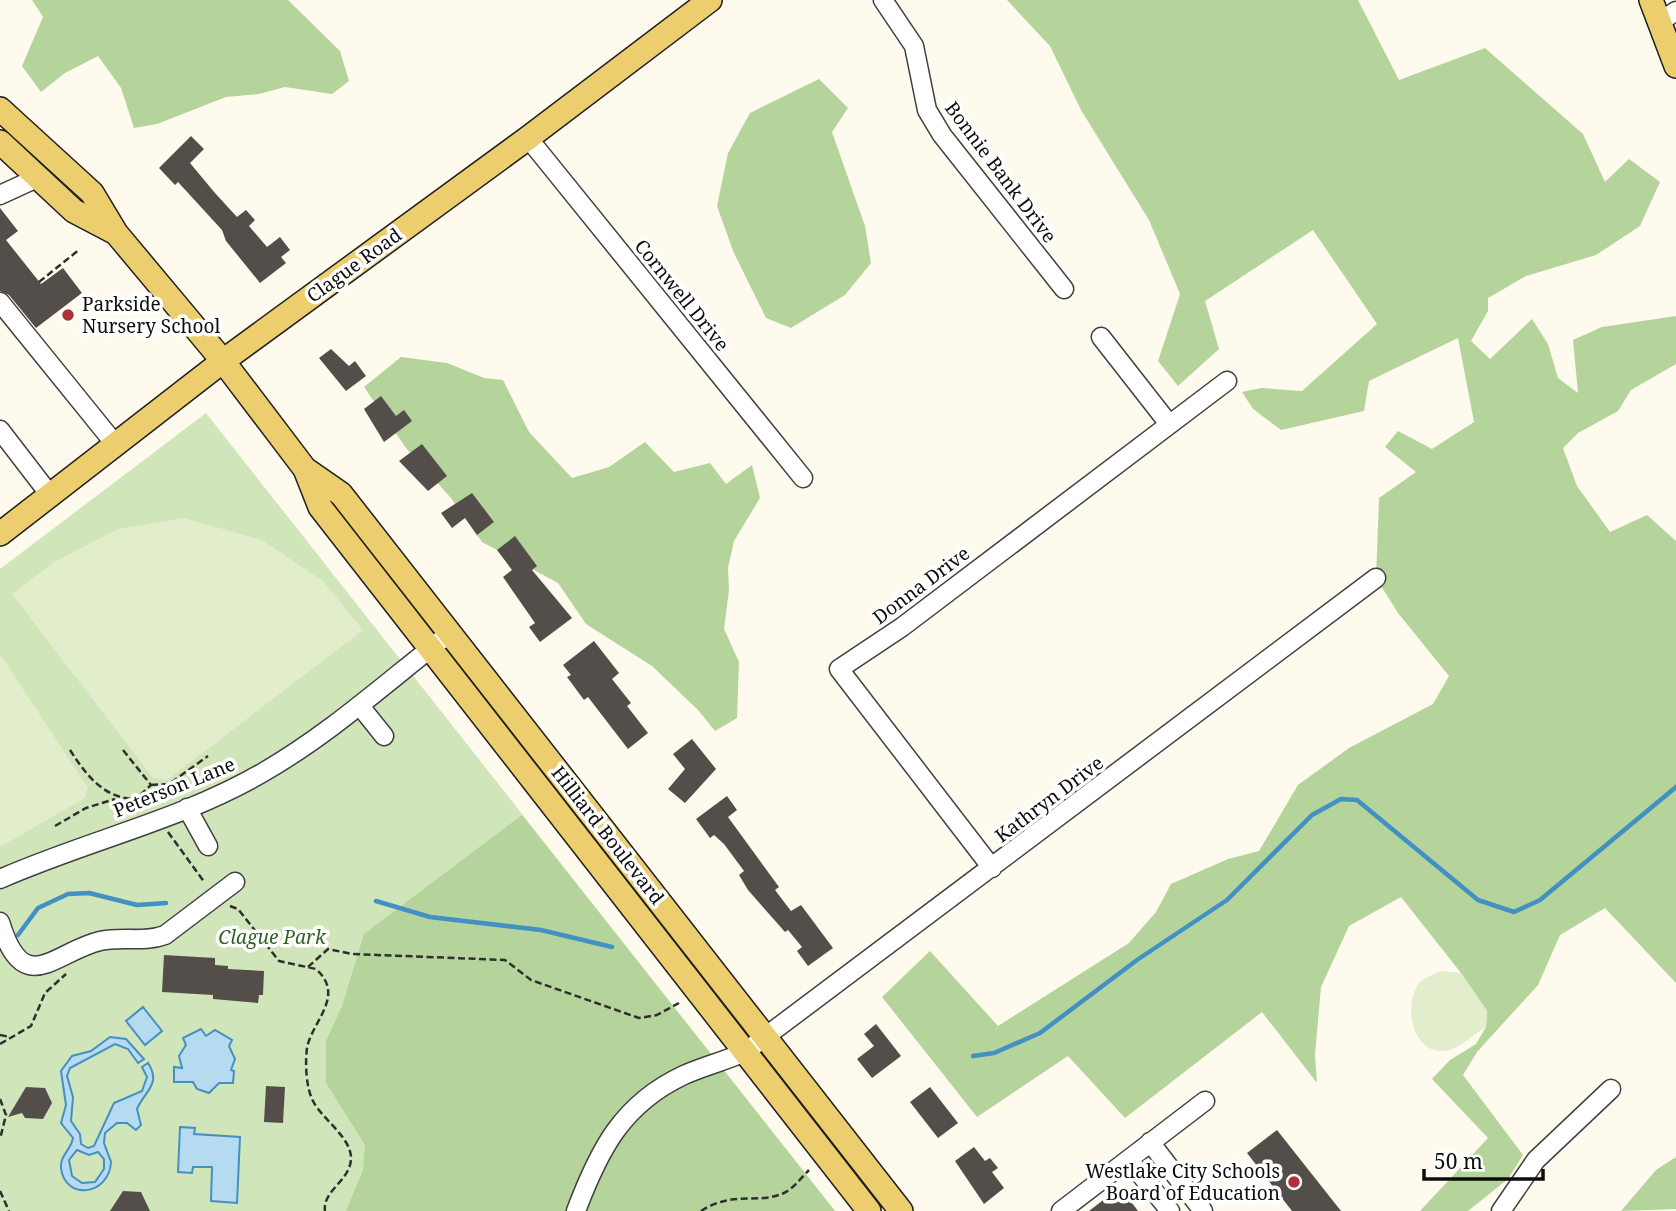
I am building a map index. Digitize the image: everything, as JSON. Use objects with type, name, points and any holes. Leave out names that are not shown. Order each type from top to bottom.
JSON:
[{"type":"main road","name":"Clague Road","points":[[0,534],[223,361],[528,138],[710,0]]},
{"type":"main road","points":[[1651,0],[1668,16],[1676,66]]},
{"type":"main road","name":"Hilliard Boulevard","points":[[0,109],[36,139],[92,193],[116,233],[223,361],[306,469],[341,494],[901,1211]]},
{"type":"main road","name":"Hilliard Boulevard","points":[[0,142],[74,211],[116,233]]},
{"type":"main road","name":"Hilliard Boulevard","points":[[306,469],[320,507],[869,1211]]},
{"type":"street","name":"Bonnie Bank Drive","points":[[883,0],[914,46],[927,110],[942,135],[1064,289]]},
{"type":"street","name":"Cornwell Drive","points":[[528,138],[803,478]]},
{"type":"street","points":[[18,157],[36,139]]},
{"type":"street","points":[[0,195],[39,177]]},
{"type":"street","points":[[0,302],[116,444]]},
{"type":"street","points":[[1101,337],[1169,424]]},
{"type":"street","name":"Donna Drive","points":[[992,868],[839,669],[902,627],[1227,381]]},
{"type":"street","points":[[0,430],[50,495]]},
{"type":"street","name":"Kathryn Drive","points":[[576,1211],[590,1172],[615,1128],[644,1099],[684,1075],[745,1052],[1376,578]]},
{"type":"street","name":"Peterson Lane","points":[[0,879],[187,808],[260,774],[360,706],[450,633]]},
{"type":"street","points":[[360,706],[384,736]]},
{"type":"street","points":[[187,808],[208,846]]},
{"type":"street","points":[[0,922],[7,946],[16,956],[32,965],[45,966],[98,941],[117,938],[153,940],[165,936],[235,882]]},
{"type":"street","points":[[1501,1211],[1536,1160],[1611,1088]]},
{"type":"street","points":[[1061,1211],[1205,1101]]},
{"type":"street","points":[[1150,1142],[1203,1211]]},
{"type":"street","points":[[1129,1160],[1170,1211]]},
{"type":"path","points":[[39,282],[80,249]]},
{"type":"path","points":[[70,750],[101,789],[116,798]]},
{"type":"path","points":[[123,750],[151,785]]},
{"type":"path","points":[[136,799],[151,785],[169,784],[208,756]]},
{"type":"path","points":[[55,826],[86,808],[116,798],[136,799],[148,810]]},
{"type":"path","points":[[166,827],[211,891]]},
{"type":"path","points":[[224,909],[232,905],[238,909],[279,961],[308,967],[323,975],[327,1000],[307,1047],[307,1074],[311,1098],[347,1145],[351,1158],[343,1181],[329,1195],[325,1211]]},
{"type":"path","points":[[308,967],[328,949],[352,954],[505,960],[531,981],[639,1018],[657,1015],[679,1003]]},
{"type":"path","points":[[0,1044],[32,1026],[45,993],[67,972]]},
{"type":"path","points":[[0,1035],[10,1037]]},
{"type":"path","points":[[0,1099],[6,1115],[0,1139]]},
{"type":"path","points":[[701,1211],[718,1201],[785,1192],[809,1170]]},
{"type":"path","points":[[0,1191],[9,1211]]},
{"type":"green space","points":[[32,0],[288,0],[340,51],[349,81],[332,94],[285,87],[259,94],[226,97],[157,124],[134,128],[121,88],[98,56],[65,73],[41,92],[22,66],[43,17]]},
{"type":"green space","points":[[1007,0],[1358,0],[1399,80],[1485,48],[1583,134],[1605,182],[1629,159],[1660,182],[1640,226],[1596,255],[1526,276],[1488,298],[1488,311],[1471,341],[1490,359],[1532,319],[1548,344],[1558,378],[1578,393],[1573,340],[1602,327],[1676,316],[1676,364],[1631,390],[1618,411],[1578,433],[1563,448],[1577,486],[1610,532],[1647,515],[1676,541],[1676,983],[1605,908],[1560,935],[1538,985],[1477,1052],[1463,1075],[1523,1155],[1508,1179],[1468,1211],[1420,1211],[1488,1138],[1432,1079],[1450,1060],[1476,1044],[1486,1027],[1487,1011],[1461,973],[1401,897],[1349,926],[1321,987],[1315,1055],[1317,1083],[1262,1012],[1125,1118],[1068,1056],[977,1117],[882,997],[930,951],[998,1026],[1129,943],[1156,912],[1171,884],[1228,859],[1259,851],[1298,785],[1349,748],[1433,704],[1449,676],[1398,613],[1376,578],[1379,498],[1416,472],[1385,447],[1398,431],[1432,449],[1474,422],[1458,338],[1369,381],[1364,411],[1281,430],[1253,409],[1242,392],[1261,388],[1302,391],[1377,324],[1313,230],[1205,301],[1219,349],[1178,386],[1158,361],[1180,294],[1149,220],[1081,110],[1050,46]]},
{"type":"green space","points":[[819,79],[848,108],[832,132],[865,226],[871,263],[845,295],[791,328],[766,318],[733,251],[717,206],[728,153],[750,113]]},
{"type":"green space","points":[[401,357],[447,363],[484,378],[503,380],[529,432],[572,478],[609,467],[645,442],[674,472],[710,463],[726,484],[752,465],[760,498],[734,541],[728,568],[729,590],[724,629],[739,662],[737,718],[715,731],[698,710],[652,666],[586,624],[558,583],[482,542],[451,498],[406,448],[364,387]]},
{"type":"green space","name":"Clague Park","points":[[206,413],[835,1211],[0,1211],[0,569]]},
{"type":"green space","points":[[184,518],[262,540],[323,581],[363,630],[167,780],[153,778],[12,594],[54,562],[118,529]]},
{"type":"green space","points":[[451,651],[749,1028],[742,1034],[447,654]]},
{"type":"green space","points":[[0,654],[88,788],[85,798],[0,847]]},
{"type":"green space","points":[[522,815],[835,1211],[346,1211],[363,1170],[365,1145],[326,1083],[326,1041],[342,1006],[364,934]]},
{"type":"green space","points":[[1439,971],[1461,973],[1487,1011],[1486,1027],[1458,1046],[1436,1051],[1426,1046],[1414,1028],[1412,1003],[1420,982]]},
{"type":"green space","points":[[1676,1157],[1676,1209],[1621,1211],[1656,1170]]},
{"type":"water","points":[[143,1007],[162,1031],[145,1045],[126,1021]]},
{"type":"water","points":[[201,1029],[206,1036],[215,1030],[232,1040],[229,1046],[235,1059],[231,1070],[234,1071],[233,1083],[219,1083],[209,1093],[197,1089],[193,1082],[174,1082],[174,1067],[182,1068],[179,1056],[186,1045],[183,1038]]},
{"type":"water","points":[[110,1037],[126,1039],[144,1059],[138,1063],[128,1049],[115,1044],[70,1068],[67,1076],[73,1097],[71,1121],[80,1134],[81,1144],[88,1148],[94,1146],[114,1103],[142,1091],[147,1077],[142,1067],[148,1063],[153,1082],[137,1109],[141,1125],[136,1130],[127,1123],[117,1123],[105,1133],[104,1143],[111,1162],[103,1182],[95,1188],[78,1190],[64,1179],[61,1168],[73,1138],[61,1123],[66,1105],[61,1071],[72,1056],[91,1051]],"holes":[[[77,1150],[89,1155],[98,1152],[104,1159],[104,1169],[95,1182],[82,1183],[72,1176],[69,1160]]]},
{"type":"water","points":[[180,1127],[195,1128],[194,1134],[240,1137],[237,1203],[211,1201],[212,1167],[193,1167],[192,1173],[178,1172]]},
{"type":"building","points":[[191,136],[204,149],[190,163],[215,193],[237,217],[246,210],[255,220],[249,226],[267,247],[280,237],[290,250],[281,257],[286,263],[260,283],[226,241],[222,230],[178,182],[175,185],[159,168]]},
{"type":"building","points":[[0,208],[18,231],[6,240],[41,284],[63,268],[82,293],[36,328],[9,295],[0,291]]},
{"type":"building","points":[[331,349],[349,366],[355,361],[366,376],[346,391],[319,358]]},
{"type":"building","points":[[381,396],[396,416],[404,410],[412,421],[384,442],[364,409]]},
{"type":"building","points":[[422,444],[447,476],[428,491],[399,461]]},
{"type":"building","points":[[472,493],[494,522],[477,535],[465,518],[452,528],[441,513]]},
{"type":"building","points":[[515,536],[537,566],[532,570],[572,618],[540,642],[529,627],[535,623],[503,577],[512,570],[497,550]]},
{"type":"building","points":[[594,641],[619,673],[612,679],[631,703],[627,706],[648,733],[628,749],[588,697],[584,700],[567,677],[571,675],[563,665]]},
{"type":"building","points":[[692,739],[716,769],[685,803],[668,789],[685,769],[673,754]]},
{"type":"building","points":[[727,796],[737,810],[728,817],[779,887],[775,890],[791,911],[801,905],[833,948],[808,966],[797,951],[802,947],[748,890],[739,875],[744,871],[724,844],[714,835],[710,838],[696,819]]},
{"type":"building","points":[[164,955],[215,958],[215,965],[228,966],[228,969],[264,971],[263,995],[259,995],[258,1003],[213,999],[213,995],[162,992]]},
{"type":"building","points":[[876,1024],[901,1056],[872,1078],[857,1059],[874,1046],[864,1034]]},
{"type":"building","points":[[266,1086],[285,1087],[283,1123],[264,1122]]},
{"type":"building","points":[[26,1087],[45,1088],[52,1103],[43,1119],[25,1118],[22,1113],[8,1117]]},
{"type":"building","points":[[930,1087],[958,1123],[938,1138],[910,1102]]},
{"type":"building","name":"Westlake City Schools Board of Education","points":[[1277,1130],[1341,1211],[1292,1211],[1247,1153]]},
{"type":"building","points":[[974,1147],[985,1161],[990,1158],[998,1168],[992,1172],[1004,1188],[984,1204],[955,1161]]},
{"type":"building","name":"Westlake City Schools Board of Education","points":[[1120,1187],[1138,1211],[1089,1211]]},
{"type":"building","points":[[123,1191],[141,1192],[150,1211],[110,1211]]},
{"type":"waterway","points":[[973,1056],[994,1053],[1040,1033],[1137,960],[1227,900],[1312,815],[1341,799],[1357,800],[1478,900],[1514,912],[1540,900],[1676,787]]},
{"type":"waterway","points":[[18,935],[38,908],[68,894],[89,893],[137,905],[166,903]]},
{"type":"waterway","points":[[376,901],[430,917],[541,930],[612,947]]},
{"type":"place","name":"Parkside Nursery School","points":[[68,315]]},
{"type":"place","name":"Westlake City Schools Board of Education","points":[[1294,1182]]}]
